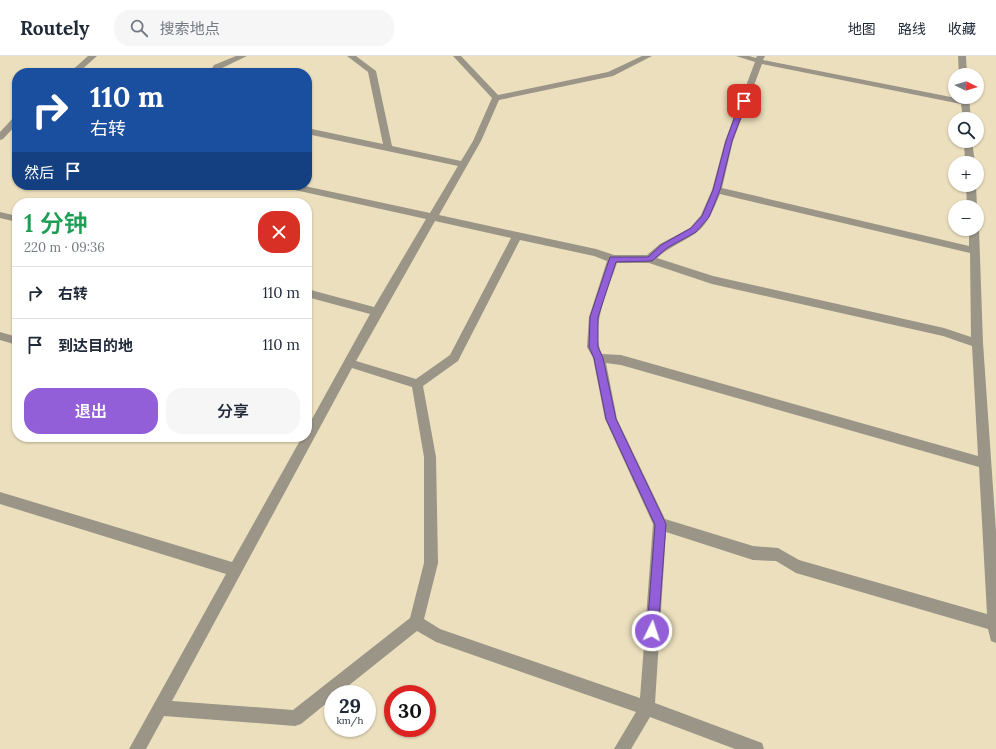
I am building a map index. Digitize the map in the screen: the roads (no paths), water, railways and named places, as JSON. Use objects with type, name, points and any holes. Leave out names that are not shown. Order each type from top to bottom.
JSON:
[{"type":"street","points":[[79,68],[93,56]]},
{"type":"street","points":[[217,68],[243,56]]},
{"type":"street","points":[[351,56],[372,71],[388,148]]},
{"type":"street","points":[[457,56],[496,98]]},
{"type":"street","points":[[496,98],[610,74],[648,56]]},
{"type":"street","points":[[740,56],[759,58],[948,96]]},
{"type":"street","points":[[962,56],[963,68]]},
{"type":"street","points":[[650,259],[664,246],[693,230],[705,217],[717,190],[729,141],[759,58]]},
{"type":"street","points":[[312,421],[349,363],[377,312],[464,164],[477,141],[496,98]]},
{"type":"street","points":[[0,121],[12,123]]},
{"type":"street","points":[[0,137],[12,126]]},
{"type":"street","points":[[312,132],[464,164]]},
{"type":"street","points":[[309,190],[517,235],[596,253],[613,259],[650,259],[712,280],[944,332],[977,343]]},
{"type":"street","points":[[717,190],[975,250]]},
{"type":"street","points":[[0,215],[12,218]]},
{"type":"street","points":[[417,384],[454,358],[517,235]]},
{"type":"street","points":[[660,524],[753,553],[778,555],[796,566],[996,630],[977,343],[974,236]]},
{"type":"street","points":[[613,259],[594,317],[594,347],[599,358],[611,419],[660,524],[647,708],[622,749]]},
{"type":"street","points":[[312,294],[377,312]]},
{"type":"street","points":[[0,348],[9,339]]},
{"type":"street","points":[[599,358],[621,360],[984,463]]},
{"type":"street","points":[[349,363],[417,384]]},
{"type":"street","points":[[159,708],[295,718],[416,622],[431,563],[430,457],[417,384]]},
{"type":"street","points":[[137,749],[236,570],[301,442]]},
{"type":"street","points":[[0,498],[236,570]]},
{"type":"street","points":[[416,622],[436,635],[647,708],[756,749]]}]
